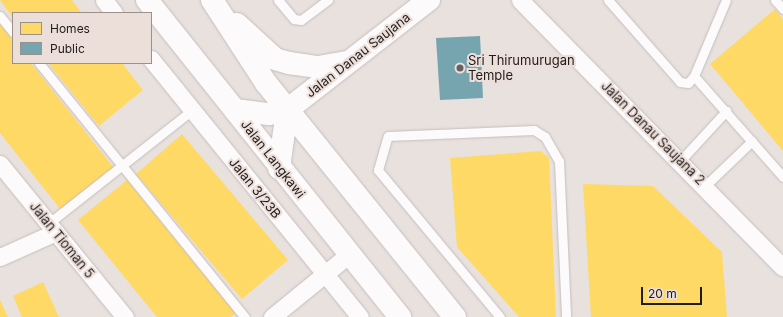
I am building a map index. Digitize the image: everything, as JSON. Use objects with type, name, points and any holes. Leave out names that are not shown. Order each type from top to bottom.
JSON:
[{"type":"street","points":[[104,0],[113,12]]},
{"type":"street","name":"Jalan Langkawi","points":[[147,0],[348,255],[400,317]]},
{"type":"street","name":"Jalan Danau Saujana","points":[[287,110],[429,0]]},
{"type":"street","name":"Jalan Danau Saujana 2","points":[[520,0],[681,160],[783,268]]},
{"type":"street","points":[[214,3],[275,59],[303,67],[351,61]]},
{"type":"street","points":[[214,3],[287,110],[455,317]]},
{"type":"street","name":"Jalan 3/23B","points":[[152,60],[360,317]]},
{"type":"street","points":[[235,110],[269,114],[287,110]]},
{"type":"street","points":[[279,168],[287,110]]},
{"type":"street","name":"Jalan Tioman 5","points":[[0,164],[124,317]]},
{"type":"street","points":[[0,257],[52,228]]},
{"type":"street","points":[[272,317],[323,273],[348,255]]},
{"type":"lane","points":[[278,0],[294,19],[301,20],[328,0]]},
{"type":"lane","points":[[608,0],[680,82],[688,83],[694,76],[726,0]]},
{"type":"lane","points":[[775,0],[783,9]]},
{"type":"lane","points":[[0,16],[12,31]]},
{"type":"lane","points":[[40,64],[245,317]]},
{"type":"lane","points":[[694,76],[783,177]]},
{"type":"lane","points":[[52,228],[123,166],[192,110]]},
{"type":"lane","points":[[681,160],[726,111]]},
{"type":"lane","points":[[500,317],[378,170],[388,136],[534,130],[545,137],[559,161],[566,317]]},
{"type":"lane","points":[[705,186],[752,141]]},
{"type":"building: Homes","points":[[0,0],[72,0],[81,12],[12,12],[12,17]]},
{"type":"building: Homes","points":[[775,9],[783,19],[783,151],[710,64]]},
{"type":"building: Homes","points":[[0,24],[12,39],[12,64],[32,64],[114,168],[61,210],[0,133]]},
{"type":"building: Homes","points":[[49,64],[123,64],[143,90],[99,126]]},
{"type":"building: Homes","points":[[182,134],[288,260],[242,299],[136,174]]},
{"type":"building: Homes","points":[[541,151],[549,158],[556,317],[519,317],[457,247],[450,158]]},
{"type":"building: Homes","points":[[127,180],[236,313],[231,317],[157,317],[78,220]]},
{"type":"building: Homes","points":[[583,184],[653,186],[722,252],[727,317],[591,317]]},
{"type":"building: Homes","points":[[43,282],[59,317],[22,317],[13,296]]},
{"type":"building: Homes","points":[[0,300],[8,317],[0,317]]},
{"type":"building: Public","name":"Sri Thirumurugan Temple","points":[[480,36],[483,98],[440,100],[436,38]]},
{"type":"place","name":"Sri Thirumurugan Temple","points":[[460,68]]}]
